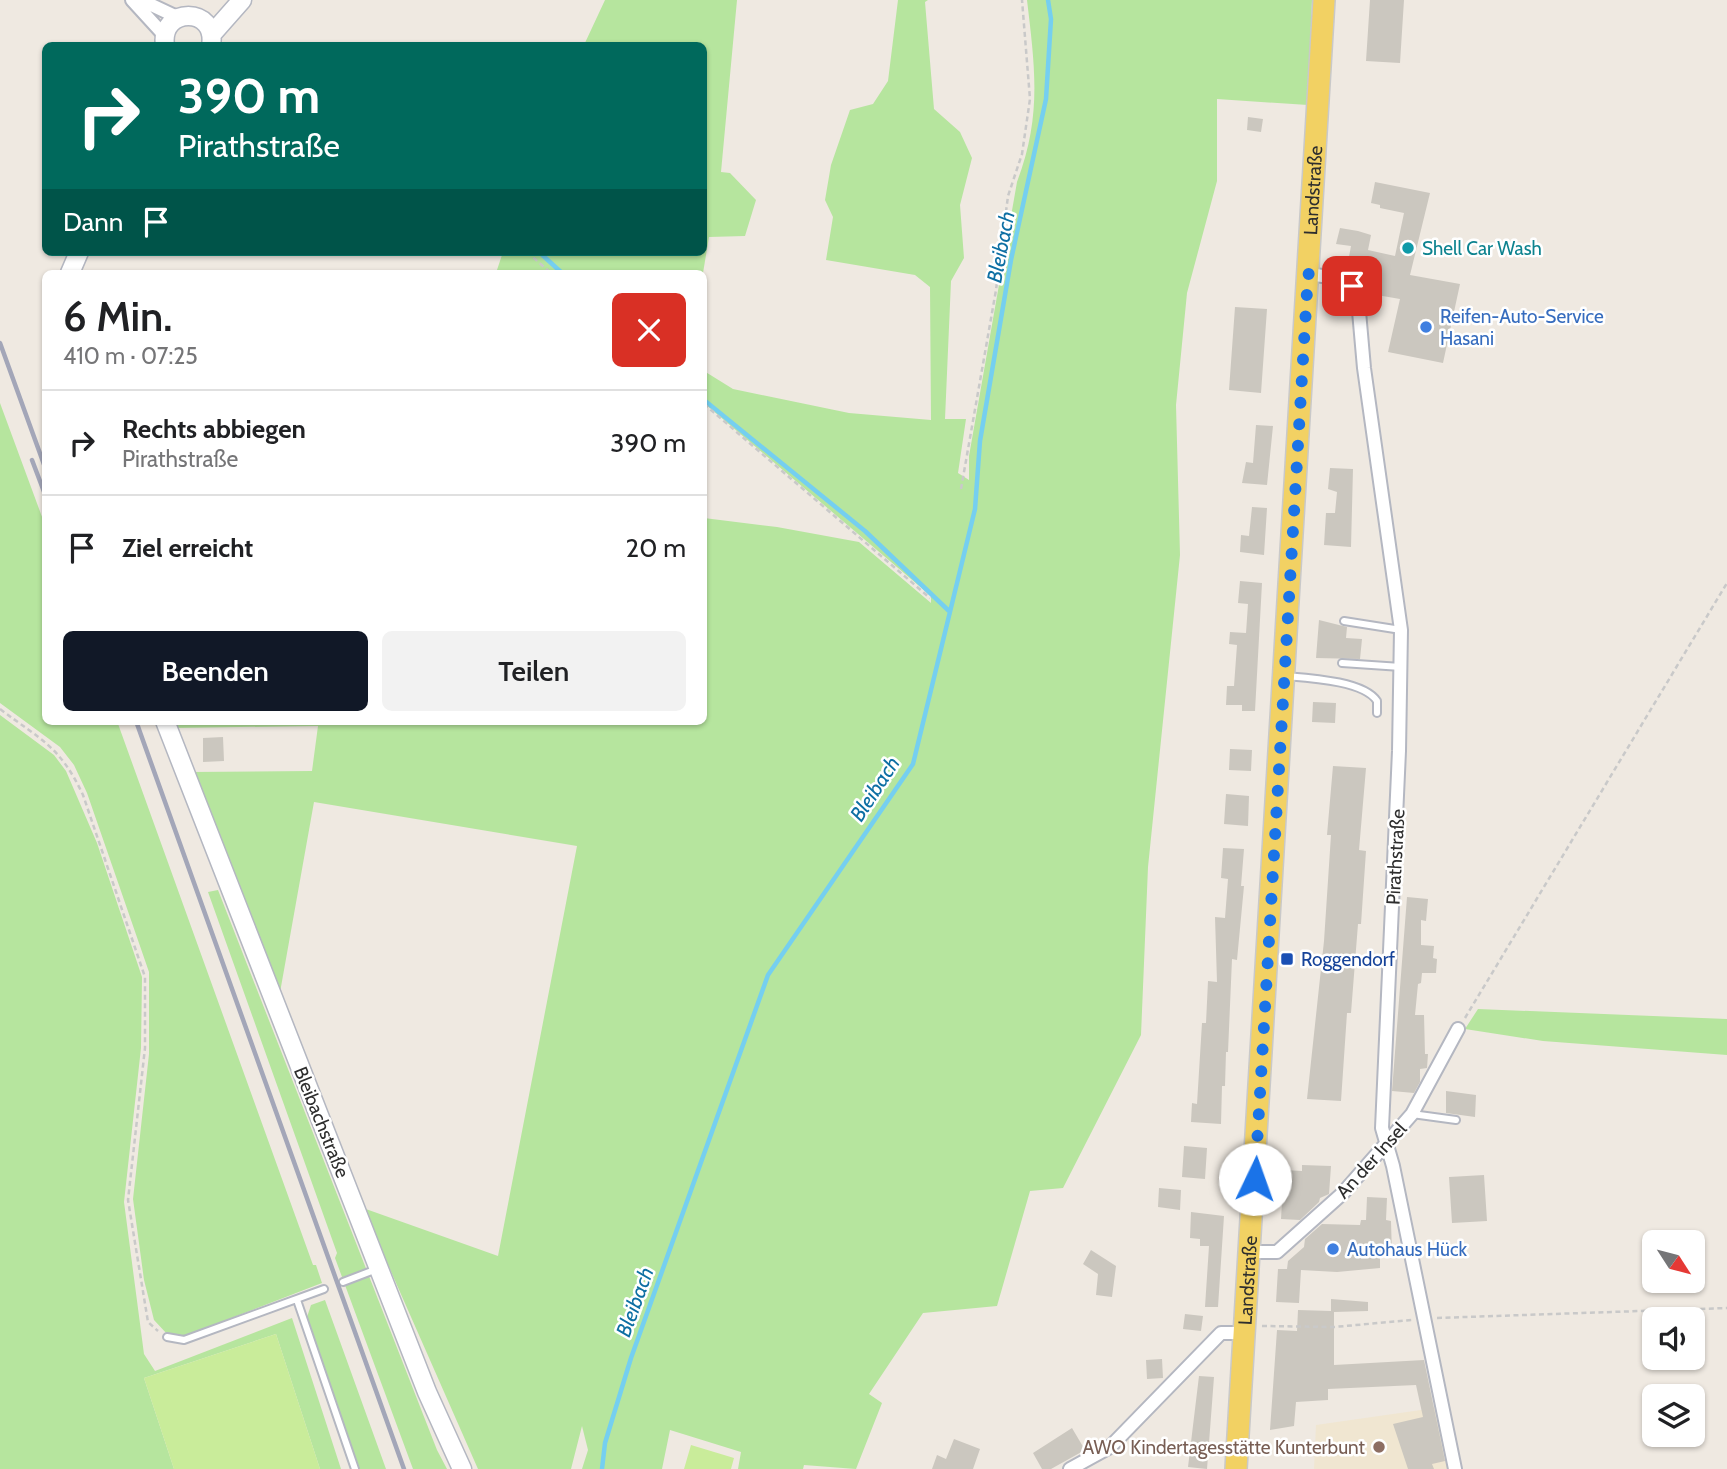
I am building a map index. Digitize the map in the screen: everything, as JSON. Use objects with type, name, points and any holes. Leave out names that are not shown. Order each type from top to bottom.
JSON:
[{"type":"main road","points":[[199,17],[233,0]]},
{"type":"main road","points":[[211,40],[242,0]]},
{"type":"main road","name":"Landstraße","points":[[1236,1469],[1251,1329],[1250,1252],[1324,0]]},
{"type":"main road","points":[[165,40],[169,24],[177,17],[188,15],[199,17],[207,24],[211,40]]},
{"type":"main road","name":"Bleibachstraße","points":[[166,725],[183,775],[427,1392],[462,1469]]},
{"type":"street","points":[[132,0],[165,40]]},
{"type":"street","points":[[141,0],[177,17]]},
{"type":"street","name":"Pirathstraße","points":[[1308,274],[1337,278],[1352,286],[1360,310],[1364,368],[1401,630],[1394,883],[1381,1128],[1393,1166],[1455,1469]]},
{"type":"street","name":"An der Insel","points":[[1250,1252],[1277,1252],[1343,1193],[1412,1114],[1458,1029]]},
{"type":"street","points":[[1070,1469],[1110,1447],[1222,1333],[1251,1329]]},
{"type":"lane","points":[[1344,621],[1401,630]]},
{"type":"lane","points":[[1342,663],[1401,667]]},
{"type":"lane","points":[[1284,676],[1339,681],[1348,687],[1363,690],[1377,701],[1377,712]]},
{"type":"lane","points":[[1412,1114],[1456,1120]]},
{"type":"lane","points":[[343,1282],[379,1269]]},
{"type":"lane","points":[[167,1337],[184,1340],[324,1289]]},
{"type":"lane","points":[[297,1300],[355,1469]]},
{"type":"path","points":[[961,489],[996,290],[1008,196],[1022,154],[1030,99],[1022,0]]},
{"type":"path","points":[[532,256],[548,270]]},
{"type":"path","points":[[707,407],[930,598]]},
{"type":"path","points":[[1458,1029],[1727,583]]},
{"type":"path","points":[[0,709],[57,751],[70,767],[83,795],[145,977],[145,1048],[128,1200],[148,1322],[167,1337]]},
{"type":"path","points":[[1251,1329],[1334,1327],[1425,1319],[1727,1308]]},
{"type":"shaded area","name":"AWO Kindertagesstätte Kunterbunt","points":[[1435,1408],[1448,1469],[1314,1469],[1316,1425]]},
{"type":"green space","points":[[605,0],[737,0],[721,172],[730,173],[756,200],[745,236],[709,237],[707,249],[707,42],[585,42]]},
{"type":"green space","points":[[898,0],[928,0],[925,2],[934,109],[960,132],[972,158],[960,205],[964,258],[951,281],[945,419],[966,419],[958,473],[969,480],[969,456],[1017,182],[1025,158],[1033,113],[1034,70],[1027,0],[1312,0],[1308,105],[1217,99],[1217,181],[1187,293],[1176,405],[1180,555],[1148,867],[1141,1035],[1063,1188],[1030,1191],[997,1306],[923,1313],[869,1394],[882,1403],[856,1469],[804,1465],[803,1469],[738,1469],[741,1452],[670,1430],[662,1469],[582,1469],[588,1450],[582,1426],[571,1469],[478,1469],[363,1208],[498,1256],[577,846],[314,802],[279,998],[190,772],[312,771],[318,726],[174,728],[173,725],[707,725],[707,518],[777,527],[859,542],[931,603],[931,596],[707,406],[707,373],[733,389],[849,413],[931,420],[930,287],[915,275],[826,260],[833,217],[825,200],[831,165],[850,110],[873,104],[888,81]]},
{"type":"green space","points":[[502,256],[706,256],[704,270],[497,270]]},
{"type":"green space","points":[[0,403],[42,517],[42,725],[118,725],[313,1265],[316,1265],[322,1283],[185,1336],[168,1335],[154,1320],[144,1280],[133,1199],[149,1054],[149,972],[87,793],[74,765],[60,747],[0,703]]},
{"type":"green space","points":[[0,715],[54,755],[66,771],[97,843],[142,977],[141,1048],[124,1202],[144,1354],[155,1371],[292,1318],[341,1469],[320,1469],[276,1334],[144,1378],[174,1469],[0,1469]]},
{"type":"green space","points":[[218,890],[437,1450],[447,1469],[413,1469],[335,1258],[337,1253],[208,892]]},
{"type":"green space","points":[[1478,1009],[1727,1019],[1727,1055],[1543,1041],[1465,1029]]},
{"type":"green space","points":[[325,1300],[386,1469],[358,1469],[306,1320],[311,1305]]},
{"type":"green space","points":[[276,1334],[320,1469],[174,1469],[144,1378]]},
{"type":"green space","points":[[691,1445],[734,1458],[731,1469],[684,1469]]},
{"type":"building","points":[[1370,0],[1404,0],[1400,63],[1366,61]]},
{"type":"building","points":[[1248,117],[1263,119],[1261,132],[1247,130]]},
{"type":"building","points":[[1375,182],[1430,193],[1410,275],[1460,284],[1443,363],[1388,352],[1400,299],[1371,294],[1376,269],[1348,262],[1351,246],[1336,244],[1340,228],[1358,231],[1371,235],[1368,250],[1395,256],[1404,213],[1380,208],[1380,205],[1371,203]]},
{"type":"building","points":[[1235,307],[1267,309],[1261,393],[1229,390]]},
{"type":"building","points":[[1256,425],[1273,426],[1267,485],[1242,483],[1246,462],[1253,463]]},
{"type":"building","points":[[1330,468],[1353,469],[1351,547],[1324,545],[1326,513],[1335,513],[1337,492],[1328,489]]},
{"type":"building","points":[[1252,507],[1267,508],[1264,555],[1240,552],[1241,535],[1249,536]]},
{"type":"building","points":[[1240,581],[1262,583],[1255,711],[1242,711],[1242,705],[1226,705],[1227,686],[1234,686],[1237,645],[1229,644],[1230,632],[1246,633],[1248,604],[1238,603]]},
{"type":"building","points":[[1319,620],[1347,627],[1346,638],[1362,639],[1360,659],[1316,658]]},
{"type":"building","points":[[1313,702],[1336,703],[1335,723],[1312,722]]},
{"type":"building","points":[[223,737],[224,761],[203,762],[203,738]]},
{"type":"building","points":[[1230,749],[1252,750],[1251,771],[1229,770]]},
{"type":"building","points":[[1333,766],[1366,768],[1359,850],[1366,851],[1361,924],[1358,924],[1351,1013],[1347,1013],[1341,1101],[1307,1099],[1324,941],[1331,835],[1327,835]]},
{"type":"building","points":[[1226,794],[1249,796],[1248,826],[1224,824]]},
{"type":"building","points":[[1223,848],[1244,849],[1241,886],[1244,886],[1237,960],[1232,959],[1228,1052],[1225,1086],[1222,1086],[1221,1124],[1191,1122],[1192,1103],[1197,1104],[1202,1023],[1206,1023],[1208,981],[1217,982],[1215,917],[1225,918],[1228,879],[1221,878]]},
{"type":"building","points":[[1407,897],[1428,899],[1426,921],[1421,920],[1421,945],[1434,946],[1433,958],[1437,959],[1436,973],[1422,973],[1421,983],[1418,984],[1415,1015],[1424,1015],[1425,1054],[1428,1054],[1427,1068],[1420,1069],[1420,1082],[1414,1093],[1392,1091]]},
{"type":"building","points":[[1446,1091],[1476,1095],[1475,1117],[1446,1113]]},
{"type":"building","points":[[1184,1146],[1207,1148],[1205,1179],[1182,1177]]},
{"type":"building","points":[[1302,1165],[1331,1166],[1329,1194],[1320,1198],[1300,1220],[1281,1219],[1284,1170],[1302,1171]]},
{"type":"building","points":[[1484,1175],[1487,1221],[1452,1223],[1449,1177]]},
{"type":"building","points":[[1159,1188],[1181,1190],[1180,1210],[1158,1207]]},
{"type":"building","points":[[1367,1197],[1387,1198],[1386,1220],[1391,1221],[1392,1256],[1380,1256],[1380,1268],[1337,1272],[1301,1270],[1299,1303],[1276,1302],[1278,1269],[1287,1269],[1288,1261],[1304,1247],[1305,1239],[1322,1224],[1360,1225],[1361,1220],[1366,1220]]},
{"type":"building","points":[[1191,1212],[1224,1216],[1218,1307],[1205,1307],[1209,1246],[1200,1246],[1200,1239],[1190,1238]]},
{"type":"building","points":[[1091,1250],[1116,1266],[1112,1297],[1096,1295],[1098,1274],[1083,1264]]},
{"type":"building","points":[[1331,1299],[1368,1302],[1368,1311],[1334,1312],[1334,1365],[1424,1360],[1445,1461],[1432,1464],[1434,1469],[1408,1469],[1393,1424],[1423,1417],[1416,1385],[1328,1389],[1328,1400],[1296,1402],[1294,1426],[1270,1430],[1277,1330],[1297,1331],[1298,1310],[1331,1311]]},
{"type":"building","points":[[1185,1314],[1203,1316],[1201,1331],[1183,1329]]},
{"type":"building","points":[[1162,1359],[1163,1378],[1147,1379],[1146,1360]]},
{"type":"building","points":[[1199,1376],[1214,1377],[1207,1469],[1188,1467]]},
{"type":"building","points":[[1072,1428],[1085,1450],[1051,1469],[1042,1469],[1033,1453]]},
{"type":"building","points":[[954,1439],[980,1449],[973,1469],[932,1469],[937,1455],[946,1459]]},
{"type":"waterway","name":"Bleibach","points":[[602,1469],[605,1443],[631,1358],[768,975],[913,764],[975,509],[980,441],[1011,260],[1046,99],[1051,19],[1048,0]]},
{"type":"waterway","points":[[543,256],[559,270]]},
{"type":"waterway","points":[[707,402],[865,531],[949,611]]},
{"type":"railway","points":[[0,343],[42,459]]},
{"type":"railway","points":[[32,460],[42,486]]},
{"type":"railway","points":[[137,725],[404,1469]]},
{"type":"place","name":"Shell Car Wash","points":[[1408,248]]},
{"type":"place","name":"Reifen-Auto-Service Hasani","points":[[1426,327]]},
{"type":"place","name":"Roggendorf","points":[[1287,959]]},
{"type":"place","name":"Autohaus Hück","points":[[1333,1249]]},
{"type":"place","name":"AWO Kindertagesstätte Kunterbunt","points":[[1379,1447]]},
{"type":"route","points":[[1255,1179],[1308,274],[1337,278],[1352,286]]}]
